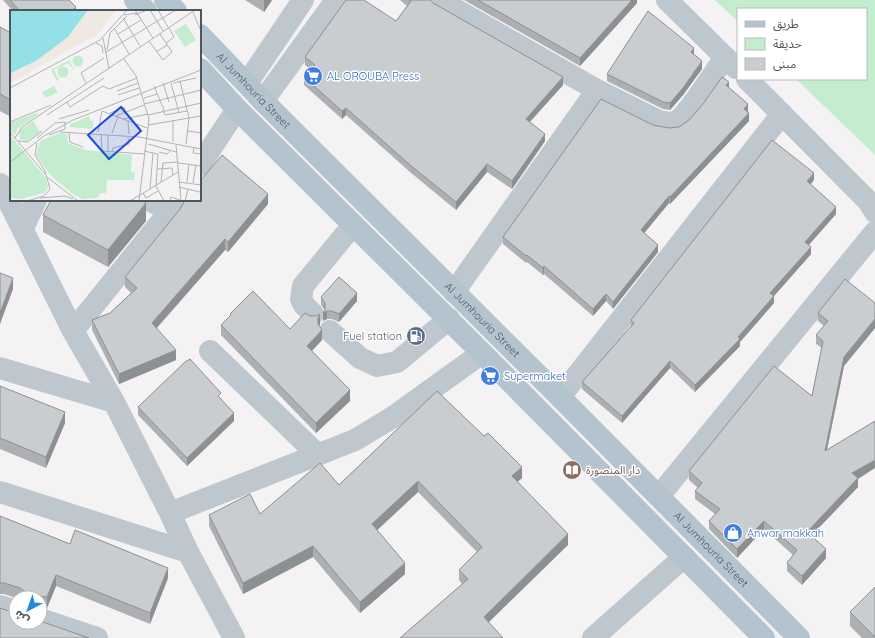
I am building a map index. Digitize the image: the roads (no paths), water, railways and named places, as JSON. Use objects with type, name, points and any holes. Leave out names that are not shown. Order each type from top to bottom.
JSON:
[{"type":"main road","points":[[135,0],[145,10]]},
{"type":"main road","points":[[165,0],[175,10]]},
{"type":"main road","name":"Al Jumhouria Street","points":[[201,36],[799,638]]},
{"type":"main road","points":[[201,70],[237,109],[449,319],[764,638]]},
{"type":"street","points":[[247,83],[304,0]]},
{"type":"street","points":[[263,100],[336,0]]},
{"type":"street","points":[[440,0],[597,90],[659,122],[668,123],[676,122],[731,63],[667,0]]},
{"type":"street","points":[[748,80],[868,201],[875,212]]},
{"type":"street","points":[[454,292],[597,90]]},
{"type":"street","points":[[201,163],[237,109]]},
{"type":"street","points":[[560,397],[782,114]]},
{"type":"street","points":[[0,184],[73,331],[114,402],[188,552],[234,638]]},
{"type":"street","points":[[23,228],[36,201]]},
{"type":"street","points":[[73,331],[173,206],[153,201]]},
{"type":"street","points":[[313,314],[304,305],[301,299],[303,286],[353,224]]},
{"type":"street","points":[[659,496],[875,232]]},
{"type":"street","points":[[330,331],[360,358],[377,366],[397,362],[449,319]]},
{"type":"street","points":[[210,351],[317,454]]},
{"type":"street","points":[[170,513],[355,440],[393,417],[482,353]]},
{"type":"street","points":[[0,368],[114,402]]},
{"type":"street","points":[[0,492],[188,552]]},
{"type":"street","points":[[593,638],[684,557]]},
{"type":"street","points":[[48,622],[97,638]]},
{"type":"place","name":"AL OROUBA Press","points":[[313,76]]},
{"type":"place","name":"Fuel station","points":[[416,336]]},
{"type":"place","name":"Supermaket","points":[[490,376]]},
{"type":"place","name":"دار المنصورة","points":[[572,470]]},
{"type":"place","name":"Anwar makkah","points":[[733,533]]}]
